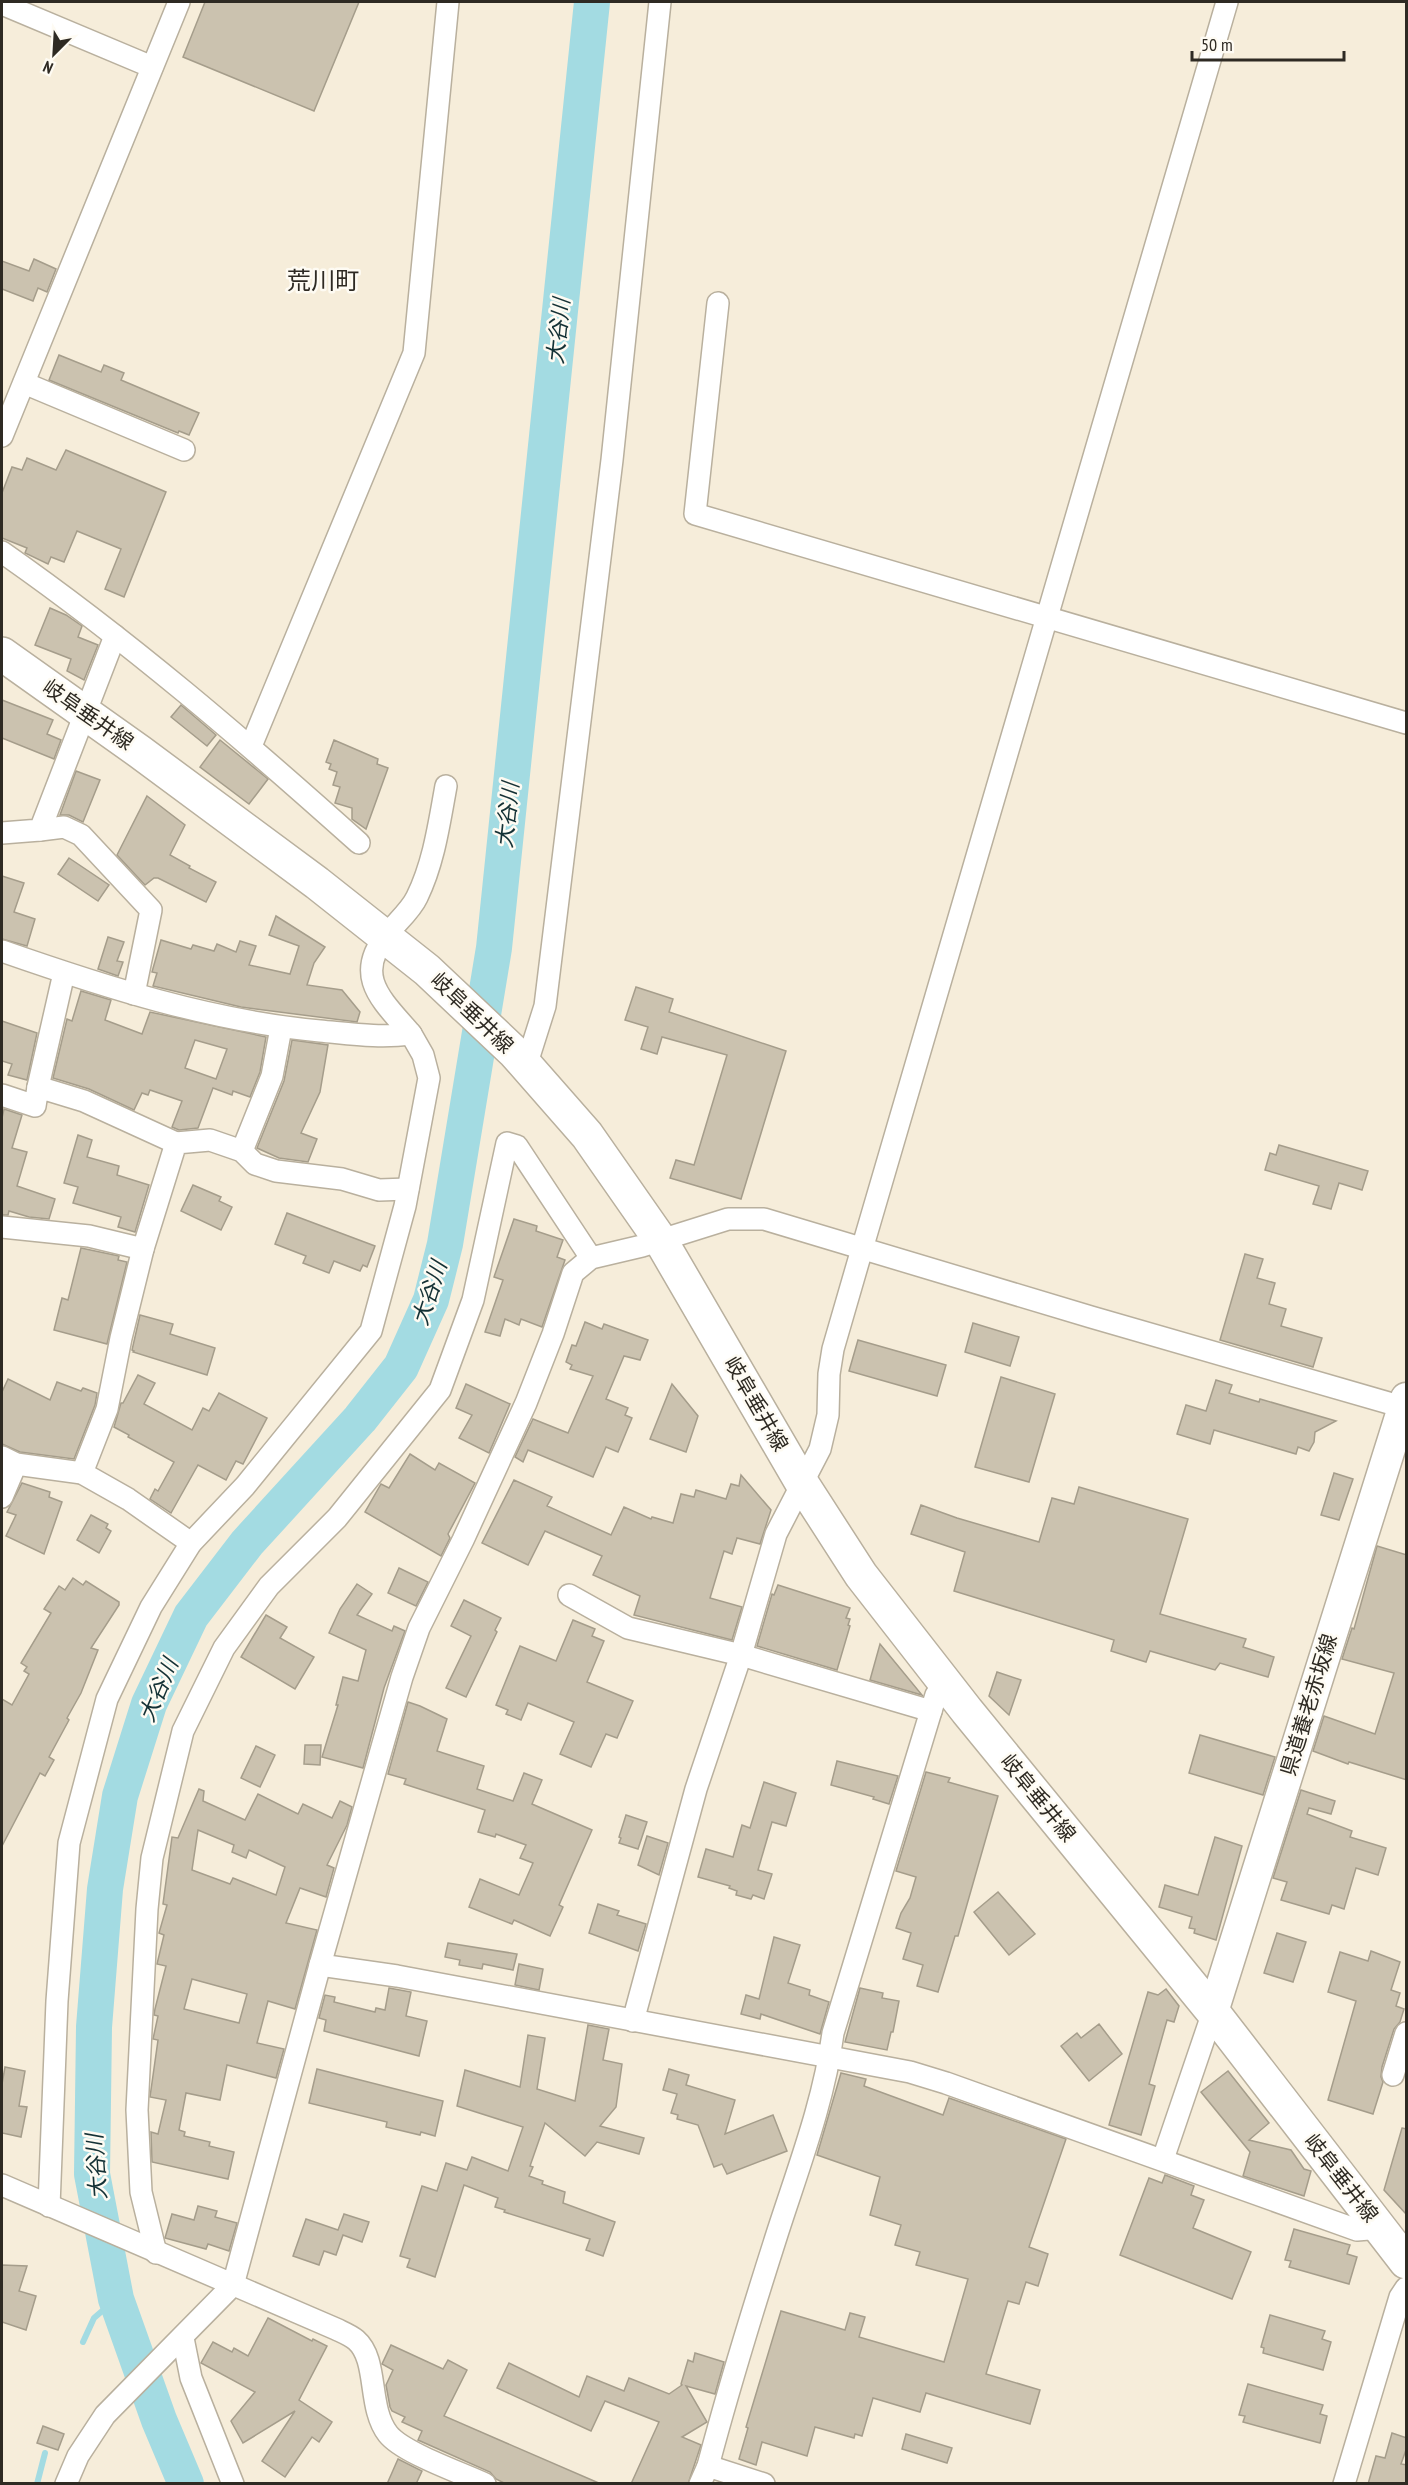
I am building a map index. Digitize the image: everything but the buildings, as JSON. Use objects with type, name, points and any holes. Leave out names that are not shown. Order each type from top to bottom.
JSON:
[{"type":"main road","name":"岐阜垂井線","points":[[2,654],[317,883],[427,970],[521,1060],[587,1135],[661,1241],[802,1485],[938,1697],[1213,2012],[1396,2242]]},
{"type":"main road","name":"県道養老赤坂線","points":[[1213,2012],[1405,1404]]},
{"type":"street","points":[[2,436],[179,2]]},
{"type":"street","points":[[251,747],[414,353],[447,2]]},
{"type":"street","points":[[521,1060],[546,994],[612,460],[660,2]]},
{"type":"street","points":[[633,2021],[696,1789],[741,1655],[776,1534],[820,1449],[828,1415],[829,1374],[833,1349],[1227,2]]},
{"type":"street","points":[[2,4],[152,67]]},
{"type":"street","points":[[718,303],[695,514],[1047,620],[1407,723]]},
{"type":"street","points":[[24,383],[184,450]]},
{"type":"street","points":[[2,552],[115,636],[251,747],[359,843]]},
{"type":"street","points":[[40,830],[115,636]]},
{"type":"street","points":[[55,2209],[57,2001],[69,1843],[107,1699],[151,1607],[191,1543],[245,1486],[371,1331],[408,1190],[429,1078],[423,1055],[411,1034],[378,995],[371,978],[374,956],[385,936],[415,901],[429,872],[446,786]]},
{"type":"street","points":[[2,833],[64,827],[81,835],[151,910],[134,994]]},
{"type":"street","points":[[2,951],[64,973],[207,1014],[281,1028],[385,1038],[411,1034]]},
{"type":"street","points":[[2,1095],[35,1106],[64,973]]},
{"type":"street","points":[[242,1151],[272,1076],[281,1028]]},
{"type":"street","points":[[38,1087],[84,1101],[176,1143],[210,1140],[242,1151],[255,1164],[276,1171],[342,1179],[379,1190],[408,1190]]},
{"type":"street","points":[[82,1473],[107,1409],[121,1338],[143,1249],[176,1143]]},
{"type":"street","points":[[151,2251],[141,2192],[137,2110],[147,1921],[152,1858],[183,1731],[224,1648],[269,1586],[337,1518],[440,1390],[473,1300],[507,1143],[517,1146],[591,1258]]},
{"type":"street","points":[[66,2484],[78,2456],[105,2415],[233,2285],[320,1965],[402,1677],[419,1628],[463,1540],[526,1403],[553,1334],[573,1273],[591,1258],[661,1241],[728,1219],[764,1219],[1405,1404]]},
{"type":"street","points":[[2,1227],[89,1236],[143,1249]]},
{"type":"street","points":[[2,1497],[9,1460],[82,1473],[128,1499],[191,1543]]},
{"type":"street","points":[[569,1595],[628,1628],[741,1655],[938,1697],[833,2033],[830,2057],[806,2144],[742,2344],[704,2475],[764,2484]]},
{"type":"street","points":[[320,1965],[397,1976],[910,2072],[1357,2230],[1369,2229],[1396,2242]]},
{"type":"street","points":[[1163,2160],[1213,2012]]},
{"type":"street","points":[[1393,2075],[1407,2033]]},
{"type":"street","points":[[2,2185],[336,2329],[357,2341],[368,2360],[377,2415],[389,2435],[410,2450],[485,2484]]},
{"type":"street","points":[[1344,2484],[1400,2297],[1407,2288]]},
{"type":"street","points":[[176,2345],[192,2378],[233,2484]]},
{"type":"waterway","name":"大谷川","points":[[186,2484],[159,2420],[116,2299],[92,2174],[94,2027],[105,1889],[120,1796],[149,1704],[191,1616],[247,1543],[360,1419],[401,1367],[431,1300],[445,1244],[494,948],[592,2]]},
{"type":"waterway","points":[[83,2342],[94,2318],[116,2299]]},
{"type":"waterway","points":[[37,2484],[45,2453]]},
{"type":"district","name":"荒川町","points":[[323,281]]}]
